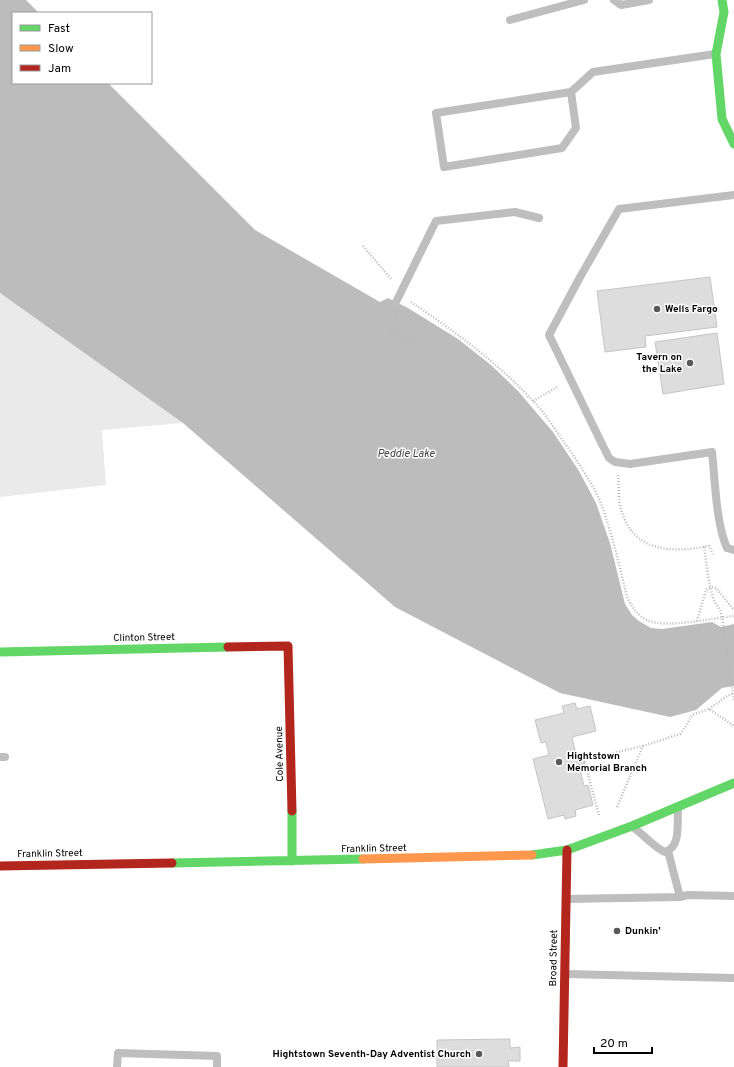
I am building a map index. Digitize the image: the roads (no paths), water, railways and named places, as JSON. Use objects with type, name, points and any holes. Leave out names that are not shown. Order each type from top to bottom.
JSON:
[{"type":"main road","points":[[722,0],[724,12],[716,54],[722,119],[734,144]]},
{"type":"main road","name":"Clinton Street","points":[[0,652],[288,646]]},
{"type":"main road","name":"Cole Avenue","points":[[288,646],[291,739],[292,861]]},
{"type":"main road","name":"Franklin Street","points":[[0,866],[526,856],[567,850],[632,826],[734,783]]},
{"type":"main road","name":"Broad Street","points":[[563,1067],[567,850]]},
{"type":"lane","points":[[510,20],[584,0]]},
{"type":"lane","points":[[614,0],[621,5],[649,0]]},
{"type":"lane","points":[[571,92],[576,128],[562,148],[444,167],[436,113],[571,92],[593,72],[716,54]]},
{"type":"lane","points":[[734,195],[619,209],[578,279],[549,335],[609,458],[615,462],[630,464],[712,452],[724,541],[727,548],[734,550]]},
{"type":"lane","points":[[396,302],[436,221],[515,212],[539,218]]},
{"type":"lane","points":[[632,826],[660,850],[665,852],[668,851],[673,848],[676,839],[678,807]]},
{"type":"lane","points":[[668,851],[680,897]]},
{"type":"lane","points":[[566,899],[680,897],[688,895],[734,896]]},
{"type":"lane","points":[[565,974],[734,978]]},
{"type":"lane","points":[[117,1067],[118,1053],[217,1056],[217,1067]]},
{"type":"water","name":"Peddie Lake","points":[[0,0],[26,0],[38,12],[12,12],[12,84],[109,84],[255,230],[380,302],[388,298],[408,308],[458,339],[491,365],[518,391],[553,432],[579,471],[596,503],[610,543],[625,604],[632,615],[651,628],[662,629],[712,622],[721,627],[734,624],[734,686],[722,688],[696,710],[670,717],[560,693],[395,607],[183,423],[0,293]]},
{"type":"place","name":"Wells Fargo","points":[[657,309]]},
{"type":"place","name":"Tavern on the Lake","points":[[690,363]]},
{"type":"place","name":"Hightstown Memorial Branch","points":[[559,762]]},
{"type":"place","name":"Dunkin'","points":[[617,931]]},
{"type":"place","name":"Hightstown Seventh-Day Adventist Church","points":[[479,1054]]}]
